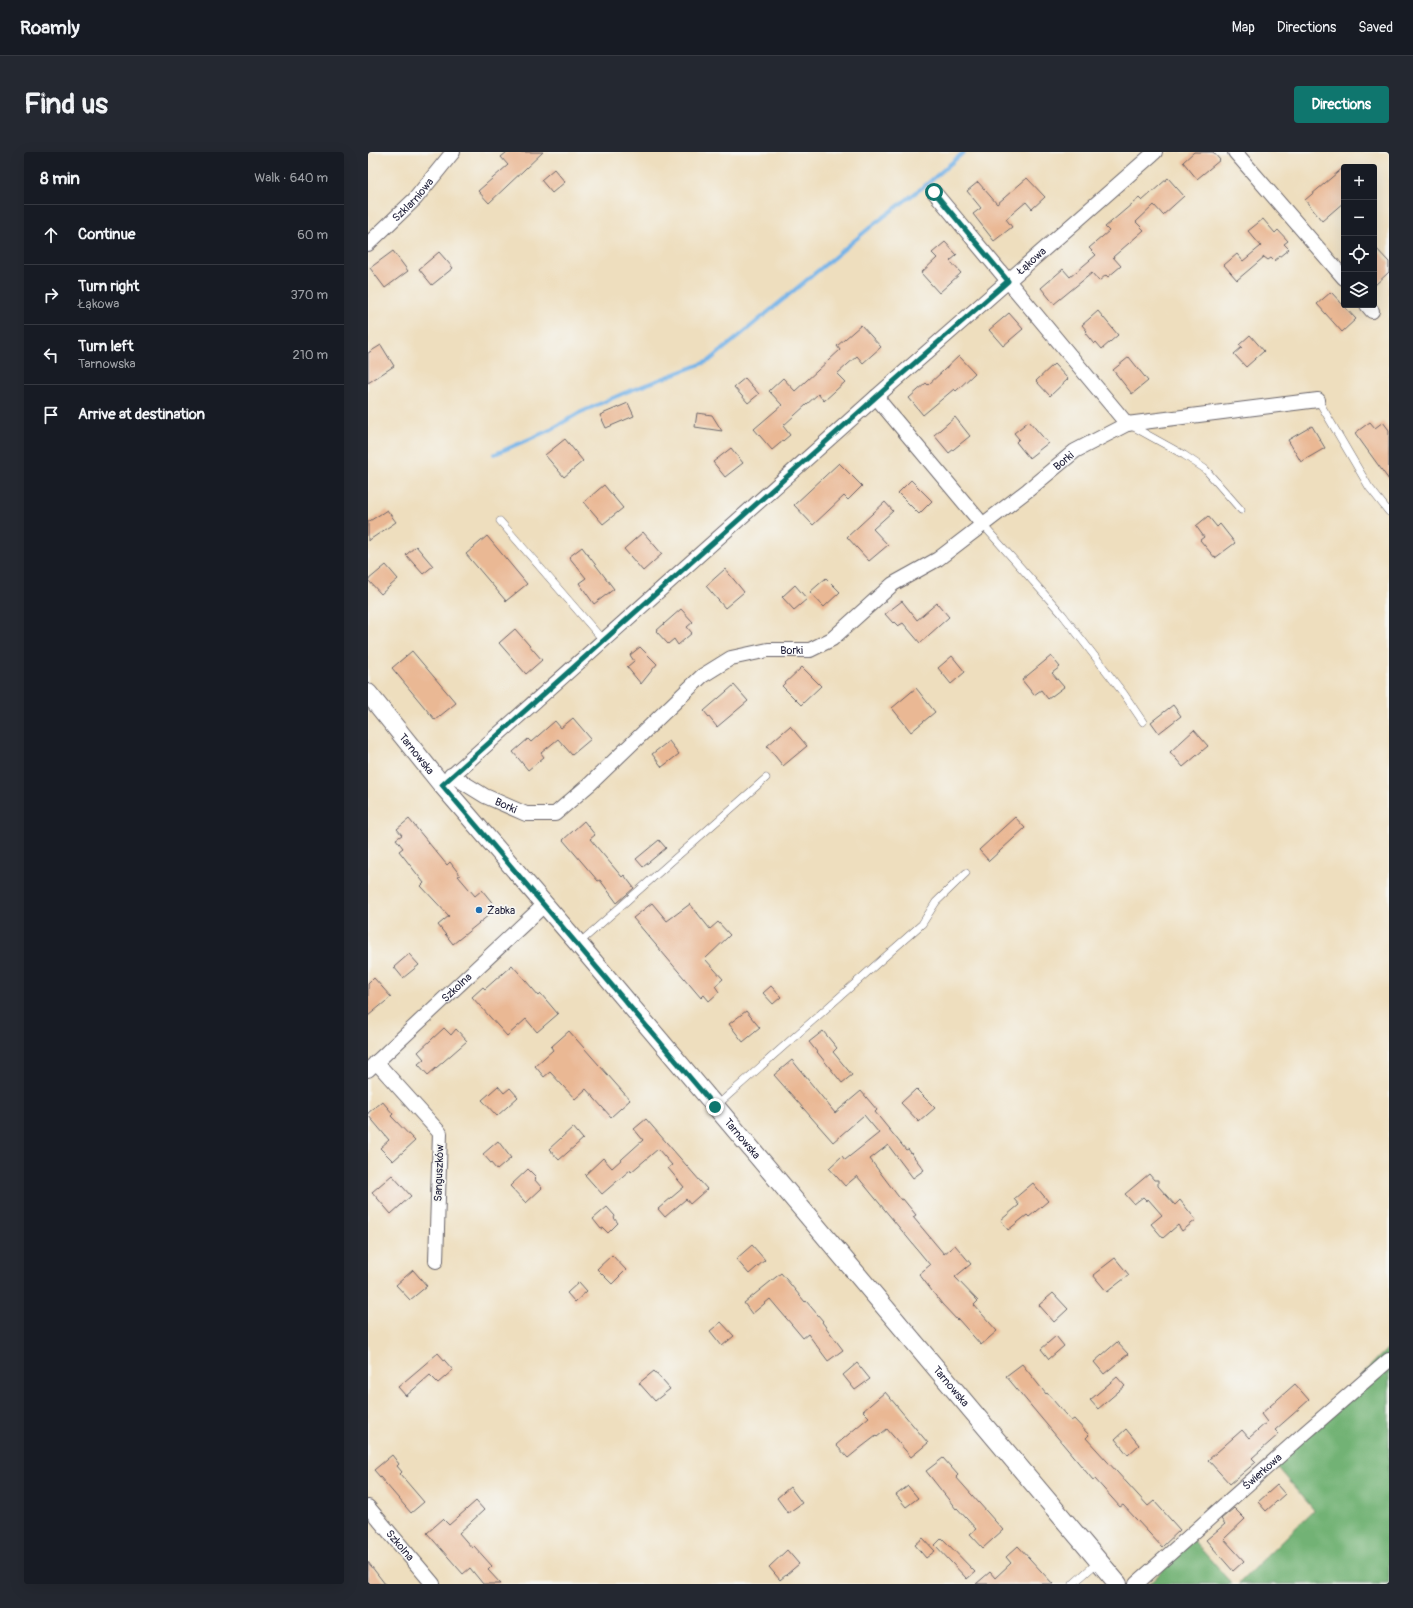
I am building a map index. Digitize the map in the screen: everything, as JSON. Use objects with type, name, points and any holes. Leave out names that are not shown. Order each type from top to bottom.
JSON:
[{"type":"street","name":"Szklarniowa","points":[[368,244],[415,199],[453,152]]},
{"type":"street","name":"Łąkowa","points":[[447,780],[876,397],[1155,152]]},
{"type":"street","points":[[1235,152],[1341,275]]},
{"type":"street","points":[[934,192],[1127,424],[1318,400]]},
{"type":"street","points":[[876,397],[983,525]]},
{"type":"street","name":"Borki","points":[[447,780],[526,814],[555,814],[591,783],[702,676],[731,658],[768,650],[810,650],[832,639],[893,584],[938,559],[1028,490],[1075,451],[1127,424]]},
{"type":"street","name":"Tarnowska","points":[[368,693],[447,780],[544,905],[1118,1584]]},
{"type":"street","name":"Szkolna","points":[[372,1066],[544,905]]},
{"type":"street","name":"Sanguszków","points":[[372,1066],[440,1133],[436,1261]]},
{"type":"street","name":"Świerkowa","points":[[1136,1584],[1310,1428],[1389,1360]]},
{"type":"street","name":"Szkolna","points":[[368,1507],[433,1584]]},
{"type":"lane","points":[[1318,400],[1369,487],[1389,512]]},
{"type":"lane","points":[[1127,424],[1184,455],[1205,469],[1241,510]]},
{"type":"lane","points":[[500,522],[603,640]]},
{"type":"lane","points":[[983,525],[1062,614],[1124,694],[1143,722]]},
{"type":"lane","points":[[578,944],[766,778]]},
{"type":"lane","points":[[715,1107],[922,924],[936,902],[966,873]]},
{"type":"lane","points":[[1073,1584],[1099,1561]]},
{"type":"green space","points":[[1389,1347],[1389,1584],[1238,1584],[1314,1510],[1275,1464]]},
{"type":"green space","points":[[1193,1540],[1232,1584],[1149,1584]]},
{"type":"building","points":[[507,152],[543,152],[489,203],[478,191],[508,165],[501,157]]},
{"type":"building","points":[[1194,152],[1213,152],[1220,160],[1197,179],[1183,162]]},
{"type":"building","points":[[554,169],[565,182],[552,193],[541,180]]},
{"type":"building","points":[[1341,170],[1341,205],[1322,221],[1305,200]]},
{"type":"building","points":[[1027,178],[1045,197],[1032,209],[1026,202],[1006,219],[1012,227],[994,241],[973,214],[981,208],[967,191],[978,182],[997,204]]},
{"type":"building","points":[[1168,178],[1184,196],[1163,215],[1154,205],[1136,222],[1144,230],[1113,257],[1121,266],[1108,277],[1106,275],[1099,281],[1092,273],[1054,304],[1041,288],[1063,269],[1070,277],[1096,255],[1089,248],[1109,231],[1105,227],[1139,198],[1142,201]]},
{"type":"building","points":[[1263,219],[1275,233],[1278,230],[1288,241],[1284,244],[1289,249],[1274,261],[1271,258],[1268,260],[1264,257],[1237,280],[1224,265],[1237,254],[1243,261],[1261,246],[1248,231]]},
{"type":"building","points":[[945,242],[957,255],[950,261],[961,273],[939,293],[921,273],[937,258],[932,253]]},
{"type":"building","points":[[1377,249],[1389,262],[1389,272],[1377,283]]},
{"type":"building","points":[[393,251],[408,271],[385,288],[370,268]]},
{"type":"building","points":[[439,252],[453,268],[432,285],[419,269]]},
{"type":"building","points":[[1331,292],[1341,303],[1341,308],[1346,308],[1356,319],[1342,332],[1317,304]]},
{"type":"building","points":[[1098,311],[1118,335],[1102,349],[1096,342],[1094,344],[1085,333],[1087,331],[1082,325]]},
{"type":"building","points":[[1009,313],[1023,329],[1003,346],[989,330]]},
{"type":"building","points":[[861,325],[881,347],[863,363],[857,356],[837,374],[845,382],[824,401],[818,394],[783,426],[790,435],[772,450],[754,429],[782,405],[769,391],[783,378],[795,391],[840,350],[837,346]]},
{"type":"building","points":[[1250,335],[1264,351],[1246,367],[1234,354],[1242,347],[1239,345]]},
{"type":"building","points":[[381,345],[394,366],[368,383],[368,353]]},
{"type":"building","points":[[959,356],[975,373],[956,391],[954,389],[923,415],[909,398],[926,383],[928,385]]},
{"type":"building","points":[[1129,357],[1148,381],[1132,394],[1113,370]]},
{"type":"building","points":[[1054,364],[1068,379],[1050,396],[1036,381]]},
{"type":"building","points":[[745,378],[759,394],[748,403],[734,387]]},
{"type":"building","points":[[628,403],[634,416],[606,428],[600,415]]},
{"type":"building","points":[[697,413],[712,415],[722,431],[695,427]]},
{"type":"building","points":[[955,417],[970,436],[949,453],[934,435]]},
{"type":"building","points":[[1029,421],[1048,443],[1029,458],[1016,442],[1019,439],[1014,433]]},
{"type":"building","points":[[1370,422],[1375,428],[1383,422],[1389,430],[1389,480],[1355,433]]},
{"type":"building","points":[[1312,426],[1325,448],[1301,462],[1288,440]]},
{"type":"building","points":[[565,439],[583,461],[564,477],[545,455]]},
{"type":"building","points":[[731,448],[743,463],[725,477],[713,462]]},
{"type":"building","points":[[839,463],[862,486],[848,500],[844,496],[813,525],[794,505]]},
{"type":"building","points":[[911,480],[932,501],[919,514],[898,493]]},
{"type":"building","points":[[604,485],[623,508],[603,524],[584,502]]},
{"type":"building","points":[[885,502],[893,511],[873,529],[888,545],[869,561],[847,537]]},
{"type":"building","points":[[387,510],[396,522],[368,541],[368,522]]},
{"type":"building","points":[[1208,516],[1217,527],[1220,524],[1235,543],[1215,558],[1200,540],[1204,537],[1196,526]]},
{"type":"building","points":[[643,532],[662,554],[643,571],[624,549]]},
{"type":"building","points":[[487,536],[527,584],[506,601],[466,554]]},
{"type":"building","points":[[416,546],[433,566],[423,574],[406,555]]},
{"type":"building","points":[[582,547],[614,589],[594,604],[579,583],[586,578],[569,557]]},
{"type":"building","points":[[386,565],[398,579],[381,594],[368,580]]},
{"type":"building","points":[[725,569],[744,592],[725,608],[706,586]]},
{"type":"building","points":[[826,578],[840,592],[824,607],[810,592]]},
{"type":"building","points":[[795,585],[807,599],[794,610],[782,597]]},
{"type":"building","points":[[902,601],[917,620],[937,603],[949,617],[920,643],[903,623],[898,626],[885,614]]},
{"type":"building","points":[[681,609],[693,622],[687,627],[692,633],[678,645],[674,639],[668,644],[656,631]]},
{"type":"building","points":[[515,629],[542,660],[526,674],[499,643]]},
{"type":"building","points":[[640,647],[657,664],[641,684],[627,667],[634,661],[630,655]]},
{"type":"building","points":[[412,651],[456,703],[435,720],[392,668]]},
{"type":"building","points":[[952,656],[965,672],[951,684],[938,668]]},
{"type":"building","points":[[1051,656],[1060,667],[1052,673],[1064,687],[1048,699],[1041,690],[1034,695],[1022,680]]},
{"type":"building","points":[[802,667],[821,686],[801,705],[782,686]]},
{"type":"building","points":[[734,685],[748,701],[717,727],[704,711]]},
{"type":"building","points":[[916,688],[935,712],[911,732],[892,708]]},
{"type":"building","points":[[1173,705],[1181,716],[1159,733],[1151,722]]},
{"type":"building","points":[[573,718],[591,739],[572,755],[558,739],[541,753],[544,757],[528,770],[513,752],[528,739],[531,742],[555,721],[561,728]]},
{"type":"building","points":[[790,726],[807,746],[783,766],[767,746]]},
{"type":"building","points":[[1194,730],[1208,746],[1183,767],[1170,752]]},
{"type":"building","points":[[669,741],[679,754],[662,767],[652,754]]},
{"type":"building","points":[[1015,817],[1025,828],[989,861],[979,850]]},
{"type":"building","points":[[409,819],[447,865],[450,862],[460,875],[458,876],[475,896],[482,890],[495,906],[487,913],[489,915],[453,944],[438,925],[449,916],[421,886],[424,883],[399,851],[403,848],[396,839],[402,835],[397,829]]},
{"type":"building","points":[[584,821],[595,835],[590,839],[622,877],[624,875],[634,888],[617,903],[600,880],[598,881],[563,840]]},
{"type":"building","points":[[659,840],[666,848],[643,867],[636,859]]},
{"type":"building","points":[[652,903],[667,921],[690,904],[710,929],[718,922],[730,935],[705,959],[723,979],[715,986],[719,992],[709,1001],[704,995],[701,998],[633,918]]},
{"type":"building","points":[[409,954],[419,965],[403,978],[394,967]]},
{"type":"building","points":[[512,965],[539,996],[541,994],[558,1014],[537,1032],[526,1019],[507,1036],[472,997],[483,987],[485,989]]},
{"type":"building","points":[[374,978],[391,997],[368,1016],[368,984]]},
{"type":"building","points":[[771,986],[781,997],[773,1004],[763,993]]},
{"type":"building","points":[[746,1011],[760,1028],[743,1042],[729,1024]]},
{"type":"building","points":[[444,1028],[451,1035],[456,1029],[467,1041],[428,1075],[418,1064],[424,1059],[418,1052]]},
{"type":"building","points":[[569,1031],[630,1100],[611,1117],[586,1089],[575,1099],[550,1072],[544,1077],[535,1066],[553,1050],[551,1047]]},
{"type":"building","points":[[823,1031],[837,1048],[833,1052],[852,1075],[842,1083],[809,1042]]},
{"type":"building","points":[[792,1060],[835,1113],[861,1091],[877,1110],[875,1112],[906,1150],[908,1149],[924,1170],[913,1178],[888,1145],[870,1159],[901,1200],[903,1199],[916,1215],[913,1217],[944,1254],[955,1245],[971,1264],[955,1277],[978,1301],[974,1305],[997,1331],[981,1345],[958,1319],[957,1320],[942,1304],[919,1274],[930,1265],[857,1176],[845,1186],[829,1168],[842,1156],[845,1160],[879,1133],[864,1115],[833,1142],[774,1075]]},
{"type":"building","points":[[498,1086],[504,1093],[510,1088],[518,1097],[497,1116],[482,1100]]},
{"type":"building","points":[[916,1089],[935,1108],[919,1122],[901,1103]]},
{"type":"building","points":[[382,1101],[393,1114],[391,1116],[415,1141],[393,1161],[380,1148],[389,1140],[368,1115],[368,1113]]},
{"type":"building","points":[[646,1119],[707,1189],[690,1204],[686,1199],[665,1217],[658,1209],[684,1187],[668,1168],[672,1165],[658,1149],[602,1194],[585,1175],[603,1158],[612,1168],[643,1140],[634,1129]]},
{"type":"building","points":[[573,1127],[583,1139],[559,1160],[549,1149]]},
{"type":"building","points":[[498,1141],[511,1158],[497,1170],[483,1154]]},
{"type":"building","points":[[528,1169],[536,1177],[534,1179],[542,1188],[526,1203],[510,1186]]},
{"type":"building","points":[[1149,1174],[1154,1180],[1158,1180],[1158,1186],[1175,1205],[1180,1200],[1196,1220],[1182,1231],[1178,1225],[1163,1238],[1151,1224],[1162,1215],[1148,1199],[1147,1201],[1143,1197],[1134,1204],[1125,1194]]},
{"type":"building","points":[[392,1175],[411,1196],[391,1214],[372,1192]]},
{"type":"building","points":[[1033,1183],[1048,1201],[1029,1217],[1027,1215],[1008,1230],[1001,1220],[1019,1205],[1014,1199]]},
{"type":"building","points":[[607,1207],[615,1216],[614,1218],[618,1223],[608,1233],[603,1228],[601,1229],[593,1219]]},
{"type":"building","points":[[752,1245],[765,1260],[749,1274],[736,1259]]},
{"type":"building","points":[[612,1255],[626,1270],[612,1284],[597,1269]]},
{"type":"building","points":[[1115,1258],[1129,1275],[1107,1292],[1093,1275]]},
{"type":"building","points":[[413,1270],[427,1286],[410,1300],[396,1285]]},
{"type":"building","points":[[781,1273],[823,1321],[822,1322],[843,1350],[828,1361],[808,1334],[803,1338],[770,1299],[752,1314],[744,1303]]},
{"type":"building","points":[[579,1282],[587,1291],[575,1302],[567,1293]]},
{"type":"building","points":[[1053,1293],[1068,1309],[1054,1322],[1039,1305]]},
{"type":"building","points":[[721,1322],[734,1336],[722,1346],[710,1331]]},
{"type":"building","points":[[1056,1336],[1064,1346],[1049,1359],[1041,1349]]},
{"type":"building","points":[[1117,1342],[1128,1354],[1104,1374],[1094,1362]]},
{"type":"building","points":[[438,1353],[453,1370],[438,1383],[430,1375],[406,1396],[398,1387]]},
{"type":"building","points":[[857,1363],[870,1379],[855,1390],[843,1375]]},
{"type":"building","points":[[1022,1364],[1046,1394],[1047,1393],[1071,1421],[1074,1419],[1089,1435],[1086,1438],[1148,1506],[1154,1501],[1180,1530],[1162,1547],[1123,1505],[1120,1507],[1095,1479],[1093,1480],[1006,1376]]},
{"type":"building","points":[[654,1371],[670,1389],[655,1401],[639,1383]]},
{"type":"building","points":[[1117,1377],[1125,1386],[1098,1409],[1090,1400]]},
{"type":"building","points":[[1295,1384],[1309,1400],[1275,1430],[1279,1434],[1252,1458],[1256,1462],[1230,1484],[1208,1460],[1242,1430],[1249,1438],[1267,1422],[1261,1414]]},
{"type":"building","points":[[885,1392],[928,1443],[911,1457],[887,1429],[848,1458],[836,1445],[869,1417],[863,1411]]},
{"type":"building","points":[[1126,1429],[1139,1445],[1128,1455],[1115,1439]]},
{"type":"building","points":[[392,1455],[399,1464],[397,1466],[402,1472],[400,1474],[424,1502],[411,1513],[374,1470]]},
{"type":"building","points":[[943,1458],[958,1475],[956,1477],[1003,1530],[983,1548],[970,1534],[976,1529],[957,1508],[956,1509],[926,1471]]},
{"type":"building","points":[[1277,1485],[1285,1494],[1266,1511],[1258,1502]]},
{"type":"building","points":[[908,1486],[918,1498],[906,1507],[896,1495]]},
{"type":"building","points":[[790,1487],[802,1503],[788,1513],[777,1498]]},
{"type":"building","points":[[476,1501],[484,1510],[459,1533],[472,1548],[474,1546],[492,1566],[488,1570],[501,1584],[483,1584],[470,1568],[463,1574],[427,1533],[443,1519],[449,1525]]},
{"type":"building","points":[[1234,1508],[1245,1519],[1224,1539],[1244,1561],[1233,1571],[1206,1540],[1225,1524],[1221,1519]]},
{"type":"building","points":[[923,1538],[935,1551],[926,1558],[915,1545]]},
{"type":"building","points":[[942,1538],[975,1572],[967,1579],[935,1545]]},
{"type":"building","points":[[1018,1546],[1053,1584],[976,1584],[990,1572],[995,1578],[1011,1563],[1006,1557]]},
{"type":"building","points":[[787,1550],[799,1564],[780,1580],[769,1567]]},
{"type":"building","points":[[368,1562],[385,1584],[368,1584]]},
{"type":"waterway","points":[[495,454],[550,430],[579,413],[624,393],[709,361],[873,225],[927,184],[964,152]]},
{"type":"place","name":"Żabka","points":[[479,910]]},
{"type":"route","points":[[715,1107],[588,955],[442,785],[451,775],[1008,281],[934,192]]}]
